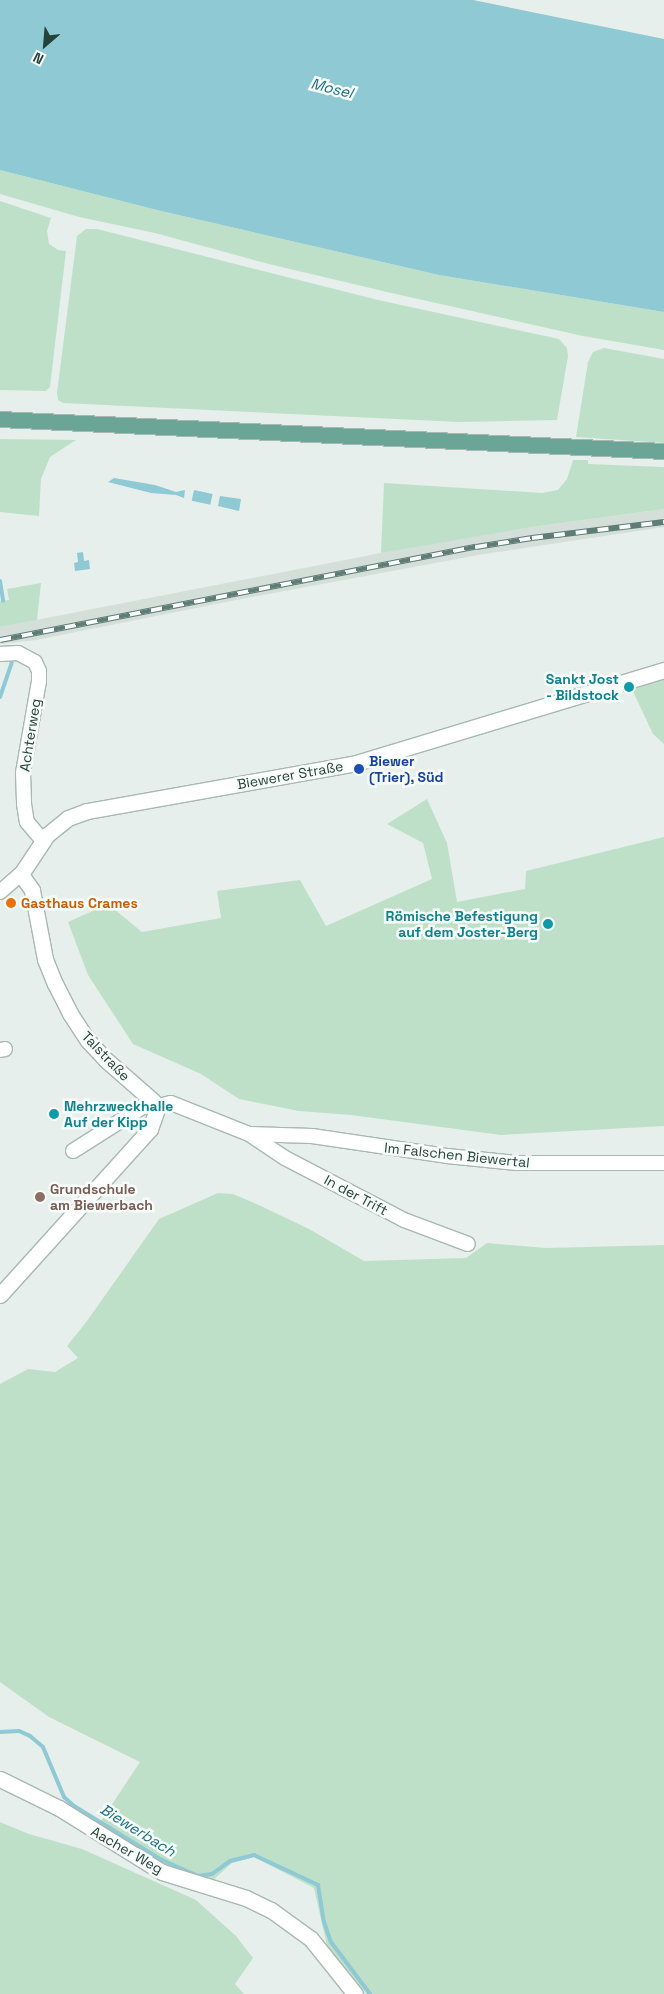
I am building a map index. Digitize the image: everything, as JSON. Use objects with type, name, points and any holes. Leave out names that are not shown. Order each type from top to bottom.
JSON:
[{"type":"main road","points":[[0,419],[664,451]]},
{"type":"street","name":"Achterweg","points":[[0,654],[18,653],[34,662],[38,671],[39,681],[24,773],[24,804],[27,822],[42,840]]},
{"type":"street","name":"Biewerer Straße","points":[[0,892],[21,874],[42,840],[60,824],[78,814],[356,763],[664,670]]},
{"type":"street","name":"Talstraße","points":[[21,874],[32,890],[45,959],[70,1013],[88,1041],[106,1060],[147,1095],[155,1107]]},
{"type":"street","points":[[73,1151],[144,1106],[155,1107],[171,1103],[249,1134]]},
{"type":"street","points":[[0,1295],[150,1129],[154,1121],[155,1107]]},
{"type":"street","name":"Im Falschen Biewertal","points":[[249,1134],[312,1136],[447,1156],[517,1163],[664,1163]]},
{"type":"street","name":"In der Trift","points":[[249,1134],[285,1158],[404,1220],[468,1244]]},
{"type":"street","name":"Aacher Weg","points":[[0,1780],[59,1808],[162,1872],[246,1898],[271,1910],[311,1939],[355,1994]]},
{"type":"shaded area","points":[[664,509],[664,527],[478,555],[36,640],[0,644],[0,627],[422,545],[532,527]]},
{"type":"green space","points":[[0,170],[161,211],[439,275],[664,312],[664,350],[583,336],[387,292],[269,264],[155,233],[79,217],[0,194]]},
{"type":"green space","points":[[0,201],[51,218],[47,231],[49,244],[58,250],[66,251],[50,387],[46,391],[0,390]]},
{"type":"green space","points":[[86,229],[97,229],[378,300],[559,339],[567,348],[568,356],[557,420],[459,422],[63,403],[58,400],[57,393],[77,236]]},
{"type":"green space","points":[[604,348],[664,359],[664,443],[576,437],[588,362],[593,352]]},
{"type":"green space","points":[[0,439],[76,440],[50,457],[41,479],[39,516],[0,512]]},
{"type":"green space","points":[[573,460],[588,460],[588,464],[664,467],[664,509],[532,527],[381,553],[384,483],[542,493],[558,490],[567,479]]},
{"type":"green space","points":[[41,583],[37,620],[0,627],[0,601],[9,600],[7,589]]},
{"type":"green space","points":[[664,677],[664,744],[653,734],[631,687]]},
{"type":"green space","points":[[427,799],[447,843],[457,902],[525,889],[526,871],[664,837],[664,1126],[501,1135],[351,1115],[299,1111],[239,1099],[201,1074],[133,1044],[88,975],[68,922],[108,904],[142,932],[221,918],[217,891],[300,880],[326,926],[432,879],[423,843],[387,824]]},
{"type":"green space","points":[[218,1193],[233,1194],[261,1206],[309,1229],[364,1261],[466,1258],[487,1243],[546,1248],[664,1245],[664,1994],[367,1994],[327,1946],[314,1888],[254,1857],[232,1863],[213,1880],[178,1872],[99,1824],[140,1762],[49,1717],[0,1682],[0,1384],[28,1369],[55,1372],[78,1358],[67,1346],[87,1321],[159,1219]]},
{"type":"green space","points":[[0,1822],[29,1834],[82,1849],[196,1900],[236,1936],[253,1958],[235,1984],[244,1994],[0,1994]]},
{"type":"water","name":"Mosel","points":[[0,0],[473,0],[664,39],[664,312],[439,275],[161,211],[0,170]]},
{"type":"water","points":[[114,478],[155,485],[176,492],[185,490],[184,498],[176,495],[151,493],[108,482]]},
{"type":"water","points":[[194,490],[213,494],[210,505],[192,501]]},
{"type":"water","points":[[220,496],[241,499],[239,511],[218,506]]},
{"type":"water","points":[[83,552],[84,561],[89,560],[90,569],[75,571],[74,563],[78,562],[77,553]]},
{"type":"waterway","name":"Biewerbach","points":[[0,581],[3,601]]},
{"type":"waterway","name":"Biewerbach","points":[[0,697],[12,663]]},
{"type":"waterway","name":"Biewerbach","points":[[0,1732],[19,1731],[30,1736],[43,1747],[64,1797],[74,1806],[160,1859],[198,1876],[212,1874],[230,1861],[254,1855],[318,1885],[324,1922],[331,1942],[370,1994]]},
{"type":"railway","points":[[0,640],[476,547],[532,538],[664,522]]},
{"type":"place","name":"Sankt Jost - Bildstock","points":[[629,687]]},
{"type":"place","name":"Biewer (Trier), Süd","points":[[359,769]]},
{"type":"place","name":"Gasthaus Crames","points":[[11,903]]},
{"type":"place","name":"Römische Befestigung auf dem Joster-Berg","points":[[548,924]]},
{"type":"place","name":"Mehrzweckhalle Auf der Kipp","points":[[54,1114]]},
{"type":"place","name":"Grundschule am Biewerbach","points":[[40,1197]]}]
